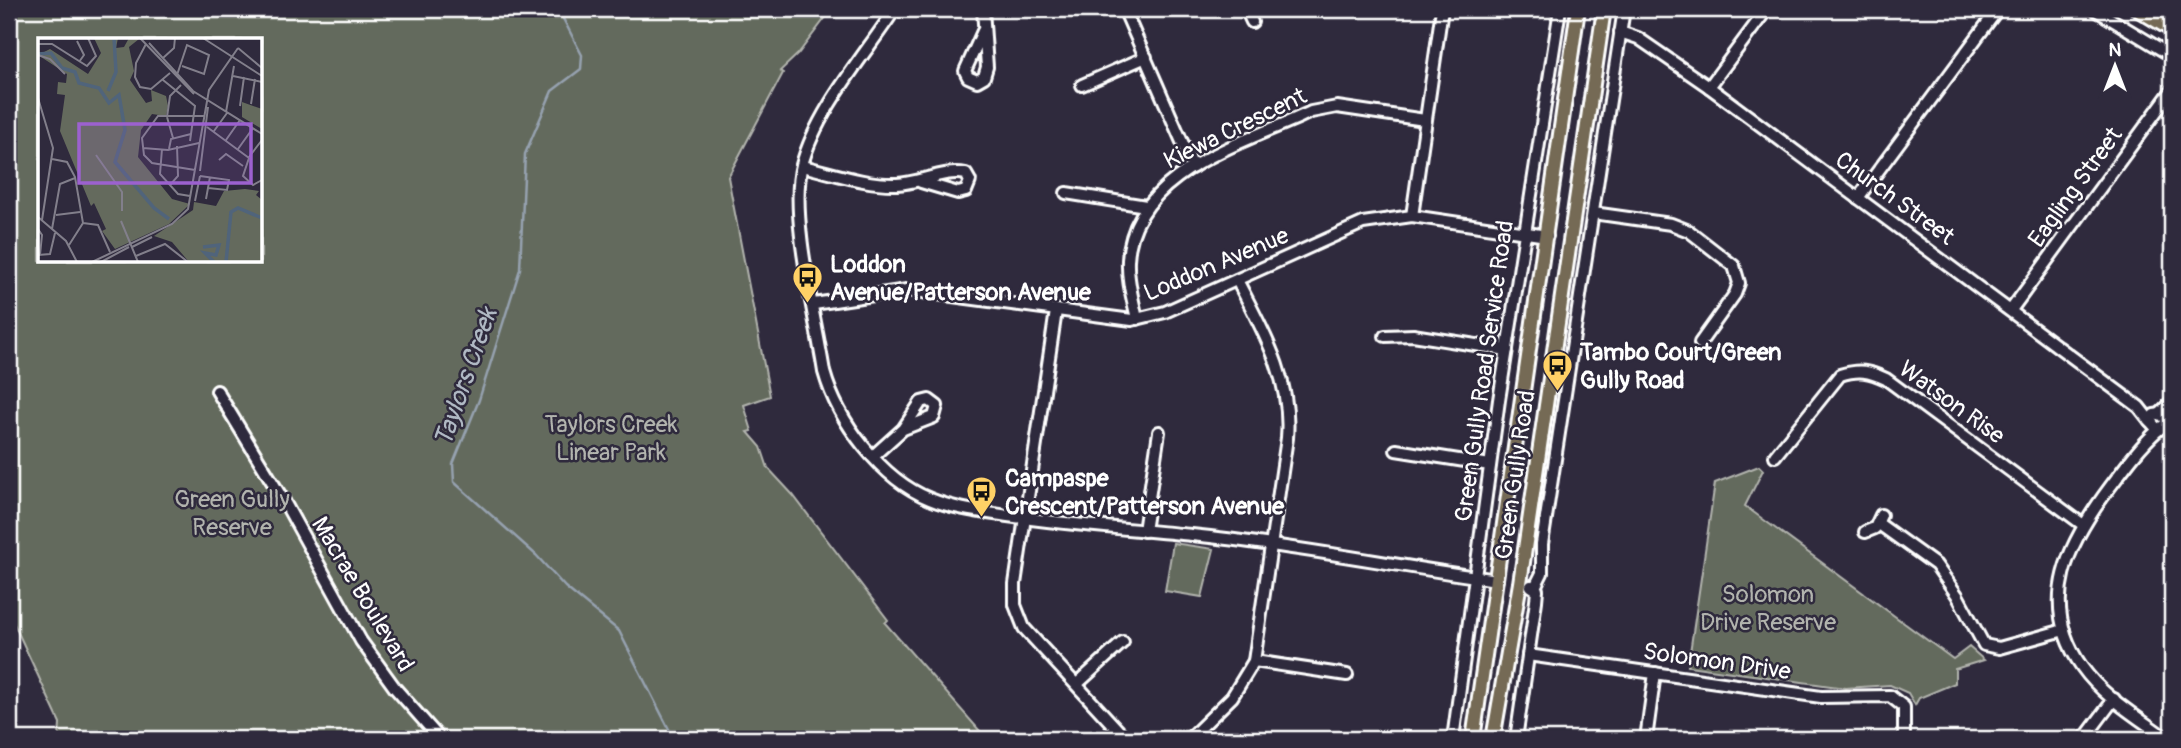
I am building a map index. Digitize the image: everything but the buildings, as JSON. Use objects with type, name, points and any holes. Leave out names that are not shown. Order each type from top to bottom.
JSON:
[{"type":"main road","name":"Green Gully Road","points":[[1473,739],[1578,9]]},
{"type":"main road","name":"Green Gully Road","points":[[1493,739],[1520,583],[1604,9]]},
{"type":"main road","points":[[2137,9],[2172,30]]},
{"type":"main road","points":[[1547,236],[1570,239]]},
{"type":"main road","points":[[1497,580],[1520,583]]},
{"type":"street","points":[[895,9],[819,124],[802,166],[798,210],[831,394],[847,423],[873,456],[898,479],[929,499],[959,508],[1270,547],[1497,580]]},
{"type":"street","points":[[983,9],[983,31]]},
{"type":"street","points":[[1124,9],[1192,167]]},
{"type":"street","points":[[1246,9],[1252,22]]},
{"type":"street","points":[[1412,216],[1442,9]]},
{"type":"street","name":"Green Gully Road Service Road","points":[[1452,739],[1507,350],[1560,9]]},
{"type":"street","points":[[1516,739],[1535,587],[1542,573],[1542,544],[1624,9]]},
{"type":"street","points":[[1709,88],[1767,9]]},
{"type":"street","points":[[1858,198],[1998,9]]},
{"type":"street","points":[[2094,9],[2172,56]]},
{"type":"street","name":"Church Street","points":[[1620,32],[1638,38],[1709,88],[2161,424]]},
{"type":"street","points":[[1082,85],[1146,57]]},
{"type":"street","name":"Eagling Street","points":[[2011,310],[2172,89]]},
{"type":"street","name":"Kiewa Crescent","points":[[1138,319],[1128,261],[1133,237],[1146,206],[1170,180],[1192,167],[1311,112],[1329,107],[1425,120]]},
{"type":"street","points":[[802,166],[864,181],[921,182]]},
{"type":"street","points":[[1066,193],[1146,206]]},
{"type":"street","points":[[1594,213],[1671,224],[1689,232],[1734,266],[1739,284],[1735,294],[1700,343]]},
{"type":"street","name":"Loddon Avenue","points":[[814,304],[907,290],[1056,311],[1138,319],[1166,313],[1363,223],[1412,216],[1547,236]]},
{"type":"street","points":[[1570,239],[1589,243]]},
{"type":"street","points":[[1189,739],[1232,697],[1254,661],[1287,438],[1286,391],[1269,344],[1237,280]]},
{"type":"street","points":[[1056,311],[1015,584],[1017,613],[1024,628],[1126,739]]},
{"type":"street","points":[[1385,336],[1413,335],[1507,350]]},
{"type":"street","name":"Watson Rise","points":[[1775,456],[1840,375],[1854,370],[1869,370],[1886,379],[2082,524]]},
{"type":"street","name":"Macrae Boulevard","points":[[217,391],[285,503],[361,641],[395,688],[440,739]]},
{"type":"street","points":[[2167,739],[2113,699],[2082,667],[2064,630],[2061,584],[2070,546],[2082,524],[2161,424],[2172,403]]},
{"type":"street","points":[[873,456],[903,429]]},
{"type":"street","points":[[1144,531],[1159,432]]},
{"type":"street","points":[[1396,450],[1490,465]]},
{"type":"street","points":[[1865,532],[1880,519],[1936,565],[1957,595],[1973,630],[1984,645],[1999,648],[2064,630]]},
{"type":"street","points":[[1520,583],[1535,587]]},
{"type":"street","points":[[1077,684],[1123,642]]},
{"type":"street","name":"Solomon Drive","points":[[1528,654],[1821,697],[1890,696],[1899,701],[1905,711],[1904,739]]},
{"type":"street","points":[[1254,661],[1347,676]]},
{"type":"street","points":[[1646,739],[1656,673]]},
{"type":"street","points":[[2084,739],[2113,699]]},
{"type":"green space","name":"Green Gully Reserve","points":[[9,9],[832,9],[798,54],[780,71],[783,73],[728,177],[770,396],[744,405],[752,431],[748,432],[761,447],[768,468],[793,495],[888,620],[885,623],[987,739],[59,739],[60,723],[9,613]]},
{"type":"green space","name":"Solomon Drive Reserve","points":[[1759,466],[1763,470],[1745,506],[1953,659],[1969,647],[1984,660],[1955,669],[1955,683],[1919,698],[1915,705],[1908,693],[1890,685],[1845,688],[1688,666],[1715,483]]},
{"type":"green space","points":[[1173,543],[1214,549],[1202,597],[1165,591]]},
{"type":"waterway","name":"Taylors Creek","points":[[558,9],[582,55],[581,69],[552,91],[525,154],[520,269],[479,400],[453,464],[454,482],[536,555],[565,587],[619,631],[674,739]]},
{"type":"place","name":"Loddon Avenue/Patterson Avenue","points":[[807,305]]},
{"type":"place","name":"Tambo Court/Green Gully Road","points":[[1557,393]]},
{"type":"place","name":"Campaspe Crescent/Patterson Avenue","points":[[982,519]]},
{"type":"park label","name":"Taylors Creek Linear Park","points":[[611,438]]}]
